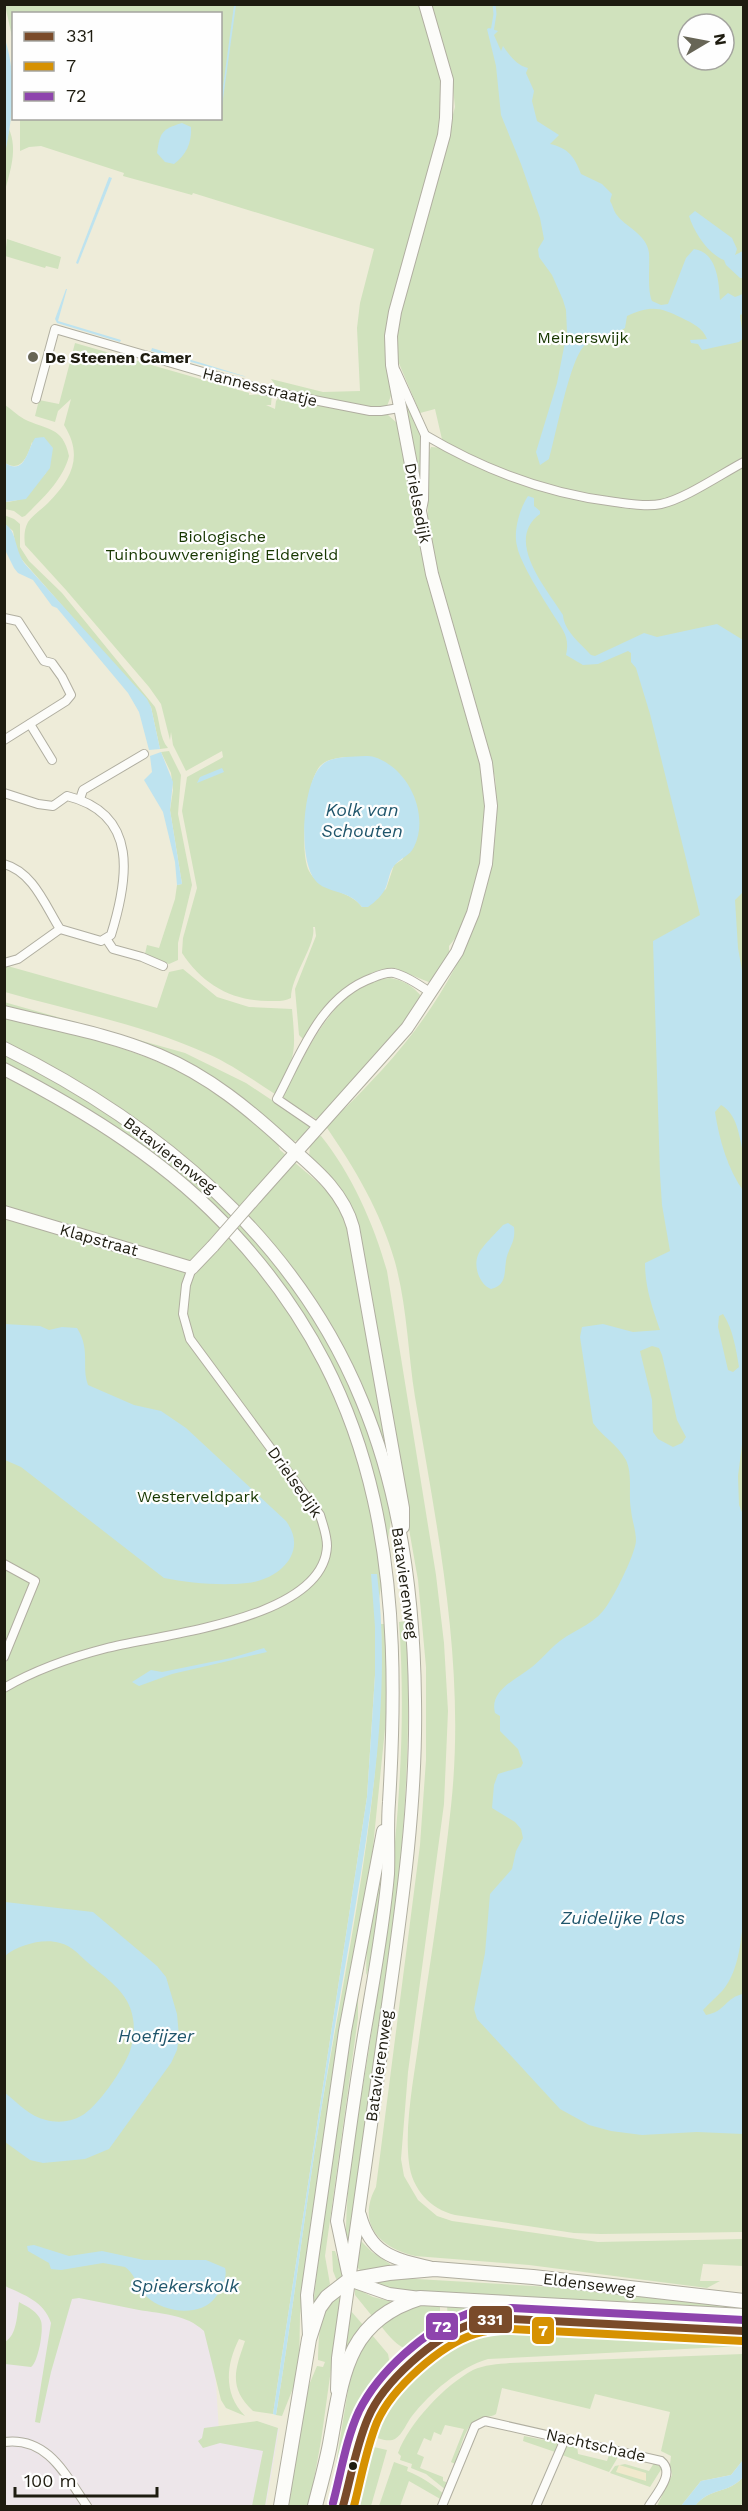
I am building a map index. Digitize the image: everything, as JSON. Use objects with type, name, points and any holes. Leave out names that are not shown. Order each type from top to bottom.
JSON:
[{"type":"main road","name":"Drielsedijk","points":[[192,1268],[407,1029],[457,952],[473,913],[486,864],[491,806],[486,763],[439,601],[420,515],[392,365],[391,336],[400,289],[447,118],[447,80],[425,4]]},
{"type":"main road","points":[[4,1012],[115,1039],[178,1064],[214,1084],[242,1104],[297,1152],[336,1191],[350,1216],[369,1312],[403,1509],[402,1549]]},
{"type":"main road","name":"Batavierenweg","points":[[4,1048],[76,1086],[162,1145],[232,1205],[274,1253],[327,1330],[361,1398],[379,1448],[402,1549],[412,1620],[416,1703],[412,1791],[397,1939],[338,2358],[336,2404],[330,2445],[315,2506]]},
{"type":"main road","name":"Batavierenweg","points":[[4,1069],[106,1128],[149,1158],[224,1222],[289,1303],[326,1365],[357,1437],[375,1500],[384,1544],[394,1695],[388,1875],[337,2221],[349,2280]]},
{"type":"main road","name":"Klapstraat","points":[[4,1212],[192,1268]]},
{"type":"main road","name":"Batavierenweg","points":[[309,2339],[307,2295],[345,2031],[374,1872],[389,1807]]},
{"type":"main road","name":"Eldenseweg","points":[[359,2211],[368,2236],[379,2249],[390,2257],[435,2269]]},
{"type":"main road","name":"Eldenseweg","points":[[349,2280],[375,2274],[435,2269],[533,2277],[744,2301]]},
{"type":"main road","name":"Batavierenweg","points":[[281,2506],[309,2339],[319,2308],[327,2297],[349,2280]]},
{"type":"main road","name":"Eldenseweg","points":[[349,2280],[389,2294],[420,2298],[744,2316]]},
{"type":"main road","name":"Eldenseweg","points":[[336,2404],[347,2363],[359,2340],[385,2314],[404,2303],[420,2298]]},
{"type":"street","name":"Hannesstraatje","points":[[36,399],[55,329],[276,393],[370,411],[399,408]]},
{"type":"street","points":[[392,365],[425,435],[424,500],[420,515]]},
{"type":"street","points":[[425,435],[473,461],[513,478],[568,494],[629,504],[661,504],[675,499],[744,462]]},
{"type":"street","points":[[4,618],[18,621],[44,661],[52,663],[71,695],[66,701],[4,740]]},
{"type":"street","points":[[30,724],[52,760]]},
{"type":"street","points":[[81,799],[83,790],[144,754]]},
{"type":"street","points":[[4,793],[52,806],[67,796],[81,799],[97,807],[109,820],[119,839],[125,860],[122,899],[111,935],[101,941],[60,929],[26,875],[17,868],[4,864]]},
{"type":"street","points":[[4,963],[18,959],[60,929]]},
{"type":"street","points":[[106,940],[113,949],[163,966]]},
{"type":"street","points":[[318,1127],[277,1099],[321,1017],[330,1005],[352,988],[384,974],[393,973],[402,976],[431,993]]},
{"type":"street","name":"Drielsedijk","points":[[4,1688],[73,1658],[227,1621],[277,1605],[309,1582],[323,1561],[327,1547],[320,1515],[187,1333],[183,1314],[184,1299],[192,1268]]},
{"type":"street","points":[[4,1564],[35,1581],[4,1658]]},
{"type":"street","name":"Nachtschade","points":[[442,2506],[475,2426],[480,2422],[490,2421],[656,2459],[664,2464],[667,2470],[666,2478],[649,2506]]},
{"type":"street","points":[[536,2506],[565,2439]]},
{"type":"street","points":[[4,2442],[27,2443],[46,2451],[87,2506]]},
{"type":"shaded area","points":[[4,2247],[212,2318],[219,2432],[279,2429],[266,2506],[5,2506]]},
{"type":"green space","points":[[5,5],[421,5],[441,73],[442,116],[396,288],[392,393],[387,406],[370,408],[280,391],[271,379],[323,392],[360,391],[357,328],[360,303],[374,249],[193,193],[192,195],[123,176],[124,173],[41,146],[29,147],[20,151],[20,120],[222,120],[222,12],[12,12],[12,36]]},
{"type":"green space","name":"Meinerswijk","points":[[431,5],[743,5],[743,2232],[574,2233],[455,2215],[430,2203],[418,2189],[409,2163],[408,2131],[411,2098],[451,1806],[455,1754],[452,1652],[440,1550],[415,1397],[405,1312],[395,1262],[374,1208],[346,1157],[325,1125],[381,1071],[432,1006],[453,972],[470,936],[484,898],[492,859],[496,819],[495,777],[437,572],[428,528],[427,458],[431,447],[444,448],[435,409],[420,413],[398,361],[399,312],[455,107],[451,70]]},
{"type":"green space","points":[[9,129],[13,153],[5,191],[5,153]]},
{"type":"green space","points":[[7,239],[61,257],[58,269],[46,266],[45,268],[5,256]]},
{"type":"green space","name":"Biologische Tuinbouwvereniging Elderveld","points":[[75,343],[249,393],[249,395],[272,394],[271,405],[266,405],[275,409],[276,401],[280,396],[350,411],[388,415],[397,423],[481,756],[487,823],[475,895],[457,936],[449,946],[449,957],[431,983],[394,968],[374,972],[353,982],[335,996],[321,1011],[303,1039],[299,1035],[295,989],[316,936],[315,927],[313,927],[311,942],[295,980],[291,998],[286,1000],[255,1000],[230,994],[199,974],[182,953],[183,938],[197,888],[182,811],[187,777],[223,757],[222,751],[186,771],[173,745],[171,732],[170,740],[161,704],[149,687],[25,545],[28,522],[57,494],[72,466],[73,446],[64,425],[71,399],[58,411],[55,422],[35,416],[39,400],[59,404]],"holes":[[[373,757],[403,859],[394,865],[386,889],[362,907],[350,897],[314,878],[306,862],[304,834],[311,786],[320,766],[329,760],[339,758]]]},
{"type":"green space","points":[[401,385],[421,437],[422,491]]},
{"type":"green space","points":[[5,405],[24,419],[58,434],[63,439],[69,456],[62,473],[51,489],[22,517],[14,511],[5,509],[5,502],[25,496],[46,473],[32,442],[23,462],[15,466],[5,463]]},
{"type":"green space","points":[[4,515],[20,524],[20,547],[29,561],[62,593],[155,707],[163,739],[168,748],[160,749],[151,707],[17,554],[13,531],[5,524]]},
{"type":"green space","points":[[169,751],[181,775],[178,814],[192,885],[178,943],[178,960],[169,964],[147,957],[145,954],[147,945],[159,948],[175,899],[177,885],[182,884],[170,810],[173,790],[171,773],[161,752]]},
{"type":"green space","points":[[4,965],[157,1008],[169,972],[183,969],[217,997],[249,1007],[292,1009],[294,1045],[291,1062],[275,1094],[225,1062],[184,1044],[133,1027],[5,992]]},
{"type":"green space","points":[[390,978],[411,986],[418,992],[421,996],[419,1007],[318,1120],[284,1100],[284,1093],[313,1040],[338,1006],[353,993],[370,983]]},
{"type":"green space","points":[[4,1002],[185,1053],[246,1083],[310,1128],[303,1138],[292,1141],[187,1065],[5,1010]]},
{"type":"green space","name":"Westerveldpark","points":[[5,1016],[128,1050],[158,1062],[187,1075],[246,1113],[278,1144],[280,1150],[320,1184],[343,1210],[365,1315],[395,1493],[375,1626],[375,1675],[367,1797],[273,2414],[253,2411],[240,2394],[236,2378],[245,2341],[239,2339],[231,2359],[229,2379],[233,2398],[245,2416],[226,2408],[221,2400],[204,2331],[197,2325],[182,2318],[79,2298],[72,2299],[51,2372],[40,2423],[35,2422],[51,2323],[44,2309],[38,2304],[5,2286]]},
{"type":"green space","points":[[321,1136],[352,1183],[375,1235],[387,1271],[436,1575],[444,1643],[448,1711],[444,1804],[408,2072],[401,2159],[404,2176],[418,2200],[437,2216],[452,2221],[598,2242],[743,2239],[743,2266],[703,2264],[700,2281],[720,2281],[707,2288],[529,2265],[415,2256],[391,2247],[375,2232],[370,2223],[370,2200],[376,2187],[420,1845],[426,1760],[426,1667],[418,1580],[354,1218],[309,1158],[310,1146],[316,1137]]},
{"type":"green space","points":[[406,1621],[408,1700],[401,1856],[383,2012],[349,2245],[346,2245],[351,2164],[392,1877],[402,1724],[399,1622]]},
{"type":"green space","points":[[381,1624],[386,1624],[386,1719],[372,1857],[339,2033],[300,2315],[299,2373],[282,2416],[276,2415],[322,2105],[354,1926],[371,1805],[381,1685]]},
{"type":"green space","points":[[381,1868],[377,1921],[366,1975],[367,1939]]},
{"type":"green space","points":[[358,1991],[358,2018],[325,2256],[330,2284],[313,2306],[324,2211],[353,2009]]},
{"type":"green space","points":[[360,2240],[390,2266],[361,2271],[356,2266]]},
{"type":"green space","points":[[332,2251],[335,2251],[344,2276],[337,2281],[333,2271]]},
{"type":"green space","points":[[400,2278],[550,2287],[743,2304],[743,2310],[427,2293],[386,2288],[374,2283],[374,2281]]},
{"type":"green space","points":[[355,2288],[391,2303],[372,2316],[355,2295]]},
{"type":"green space","points":[[339,2295],[341,2297],[321,2441],[309,2506],[287,2506],[309,2385],[317,2366],[323,2367],[325,2362],[318,2360],[321,2324],[327,2309]]},
{"type":"green space","points":[[19,2302],[35,2312],[41,2321],[40,2346],[31,2367],[5,2364],[5,2342],[14,2330]]},
{"type":"green space","points":[[440,2304],[440,2321],[448,2321],[447,2305],[529,2311],[529,2314],[499,2314],[469,2319],[455,2325],[425,2347],[416,2350],[406,2349],[381,2326],[408,2309]]},
{"type":"green space","points":[[350,2310],[364,2326],[344,2350]]},
{"type":"green space","points":[[500,2323],[743,2336],[743,2346],[488,2359],[456,2374],[437,2390],[419,2407],[395,2439],[385,2440],[368,2435],[379,2405],[408,2372],[434,2350],[460,2334]]},
{"type":"green space","points":[[372,2335],[388,2354],[391,2370],[366,2409],[354,2447],[350,2447],[345,2466],[343,2465],[339,2490],[343,2492],[338,2506],[329,2506],[352,2366],[365,2342]]},
{"type":"green space","points":[[743,2354],[743,2460],[731,2475],[701,2481],[681,2506],[657,2506],[672,2475],[671,2456],[661,2451],[670,2412],[595,2394],[590,2409],[502,2388],[496,2414],[473,2423],[463,2439],[455,2464],[451,2462],[464,2429],[445,2425],[441,2435],[434,2432],[431,2441],[424,2438],[417,2454],[424,2457],[420,2468],[443,2477],[443,2481],[449,2483],[446,2490],[426,2474],[411,2468],[412,2464],[400,2460],[401,2456],[398,2453],[403,2441],[429,2406],[451,2385],[477,2368],[510,2363]]},
{"type":"green space","points":[[257,2421],[278,2428],[265,2506],[252,2506],[263,2451],[220,2443],[203,2448],[198,2441],[202,2438],[204,2428]]},
{"type":"green space","points":[[524,2436],[544,2440],[547,2438],[558,2442],[558,2453],[523,2441]]},
{"type":"green space","points":[[570,2444],[577,2445],[578,2454],[607,2461],[609,2455],[618,2457],[609,2472],[562,2455],[564,2449]]},
{"type":"green space","points":[[365,2445],[387,2450],[371,2506],[352,2506],[363,2467],[368,2468],[370,2460],[366,2459],[367,2454],[363,2452]]},
{"type":"green space","points":[[394,2462],[408,2467],[407,2471],[440,2490],[444,2494],[442,2500],[409,2481],[400,2506],[379,2506]]},
{"type":"green space","points":[[654,2463],[662,2468],[650,2487],[610,2473],[615,2466],[625,2464],[649,2471]]},
{"type":"green space","points":[[743,2477],[743,2503],[740,2506],[695,2506],[707,2496],[732,2486]]},
{"type":"sand","points":[[619,2465],[646,2473],[646,2481],[616,2472]]},
{"type":"water","points":[[234,5],[236,5],[222,106]]},
{"type":"water","points":[[487,29],[498,31],[494,35],[501,51],[503,46],[517,63],[528,68],[526,73],[534,91],[532,101],[537,121],[559,135],[550,144],[567,151],[574,159],[581,174],[602,184],[612,194],[610,201],[616,214],[640,236],[647,246],[652,301],[661,305],[668,304],[686,258],[694,249],[702,251],[712,262],[717,277],[720,300],[728,293],[735,297],[743,294],[743,314],[740,315],[743,338],[739,342],[702,350],[698,344],[691,343],[690,340],[707,339],[700,329],[674,314],[649,309],[627,316],[625,328],[616,334],[586,344],[574,364],[549,459],[540,465],[536,452],[557,383],[567,332],[566,310],[552,275],[539,257],[538,249],[544,239],[540,218],[501,115],[496,66]]},
{"type":"water","points":[[5,39],[11,68],[12,96],[5,153]]},
{"type":"water","points":[[182,123],[191,127],[187,148],[174,164],[165,162],[157,153],[159,140],[163,132]]},
{"type":"water","points":[[109,177],[112,178],[78,264],[76,263]]},
{"type":"water","points":[[695,211],[732,238],[737,249],[735,255],[743,251],[743,278],[740,278],[726,265],[724,260],[712,253],[702,242],[689,216]]},
{"type":"water","points":[[66,289],[58,321],[121,340],[120,342],[57,323],[55,319]]},
{"type":"water","points":[[152,348],[244,376],[246,377],[151,351]]},
{"type":"water","points":[[44,437],[53,448],[50,468],[26,499],[5,502],[5,463],[12,466],[21,464],[35,438]]},
{"type":"water","name":"Zuidelijke Plas","points":[[528,496],[534,498],[534,506],[540,511],[530,525],[526,537],[527,550],[532,564],[563,615],[566,626],[591,655],[595,656],[644,633],[657,637],[717,624],[743,640],[744,891],[735,900],[738,948],[744,982],[743,1152],[731,1114],[721,1105],[715,1112],[725,1154],[744,1192],[744,1429],[738,1476],[739,1505],[744,1517],[744,1913],[739,1953],[733,1973],[723,1990],[703,2010],[706,2015],[717,2011],[733,1998],[743,1994],[743,2134],[697,2132],[642,2135],[611,2131],[589,2125],[560,2109],[477,2019],[474,2009],[485,1953],[490,1894],[512,1869],[516,1851],[523,1838],[521,1829],[515,1822],[492,1808],[494,1785],[498,1774],[521,1767],[523,1763],[518,1749],[500,1731],[500,1716],[495,1713],[494,1705],[496,1698],[506,1686],[561,1640],[592,1621],[603,1611],[612,1598],[635,1548],[636,1537],[630,1504],[628,1466],[618,1449],[593,1423],[580,1337],[582,1327],[603,1324],[633,1332],[660,1330],[645,1272],[645,1263],[670,1251],[662,1205],[660,1175],[653,941],[700,915],[650,714],[636,668],[631,662],[631,653],[628,651],[598,664],[583,665],[566,655],[565,634],[527,571],[517,546],[517,527]],"holes":[[[723,1314],[732,1333],[738,1360],[739,1367],[733,1372],[728,1370],[718,1327],[719,1316]],[[652,1346],[659,1348],[662,1355],[677,1420],[686,1437],[682,1443],[673,1447],[658,1439],[653,1432],[652,1400],[640,1351]]]},
{"type":"water","points":[[5,524],[12,531],[25,564],[147,699],[151,707],[160,749],[149,750],[139,712],[128,693],[57,608],[52,606],[33,580],[18,573],[14,568],[5,550]]},
{"type":"water","points":[[161,752],[173,782],[170,810],[182,884],[177,885],[175,862],[163,812],[144,780],[152,772],[150,756]]},
{"type":"water","name":"Kolk van Schouten","points":[[371,756],[386,763],[406,782],[418,807],[418,834],[414,847],[394,866],[383,893],[368,907],[362,907],[351,897],[325,888],[315,880],[306,856],[304,823],[306,805],[315,776],[326,762],[346,757]]},
{"type":"water","points":[[222,768],[224,772],[197,783],[200,777]]},
{"type":"water","points":[[508,1223],[514,1227],[514,1233],[507,1256],[504,1278],[500,1285],[491,1289],[481,1280],[476,1265],[477,1260],[486,1244],[503,1225]]},
{"type":"water","points":[[4,1324],[40,1326],[49,1330],[62,1327],[77,1328],[84,1344],[88,1385],[134,1405],[161,1411],[186,1428],[286,1521],[292,1532],[294,1543],[287,1562],[270,1576],[247,1583],[205,1583],[164,1578],[21,1467],[5,1460]]},
{"type":"water","points":[[371,1574],[377,1574],[381,1620],[382,1666],[377,1758],[365,1849],[316,2144],[276,2415],[273,2414],[367,1797],[375,1675],[375,1627]]},
{"type":"water","points":[[264,1648],[267,1652],[172,1674],[139,1686],[132,1682],[151,1670],[162,1672],[231,1658]]},
{"type":"water","name":"Hoefijzer","points":[[5,1902],[93,1912],[157,1966],[166,1977],[177,2014],[179,2036],[177,2050],[171,2063],[109,2149],[85,2159],[43,2163],[30,2160],[5,2142],[5,2093],[29,2113],[50,2121],[73,2120],[87,2112],[102,2096],[127,2058],[134,2023],[131,2009],[115,1986],[64,1944],[46,1941],[31,1943],[5,1956]]},
{"type":"water","name":"Spiekerskolk","points":[[34,2245],[69,2256],[102,2251],[144,2260],[206,2260],[225,2268],[226,2276],[220,2291],[208,2304],[182,2311],[163,2307],[147,2297],[125,2267],[103,2263],[61,2270],[51,2269],[49,2263],[28,2251],[27,2246]]},
{"type":"water","points":[[743,2460],[743,2477],[738,2482],[707,2496],[695,2506],[681,2506],[701,2481],[731,2475]]},
{"type":"waterway","points":[[492,32],[494,4]]},
{"type":"transit line","name":"72","points":[[333,2503],[351,2433],[359,2411],[368,2396],[378,2381],[405,2353],[451,2321],[478,2311],[512,2308],[744,2320]]},
{"type":"transit line","name":"331","points":[[343,2506],[360,2439],[375,2404],[411,2362],[457,2330],[481,2321],[512,2319],[744,2331]]},
{"type":"transit line","name":"7","points":[[354,2506],[370,2443],[384,2409],[418,2369],[447,2348],[475,2334],[511,2329],[743,2341]]},
{"type":"place","name":"De Steenen Camer","points":[[33,357]]}]
